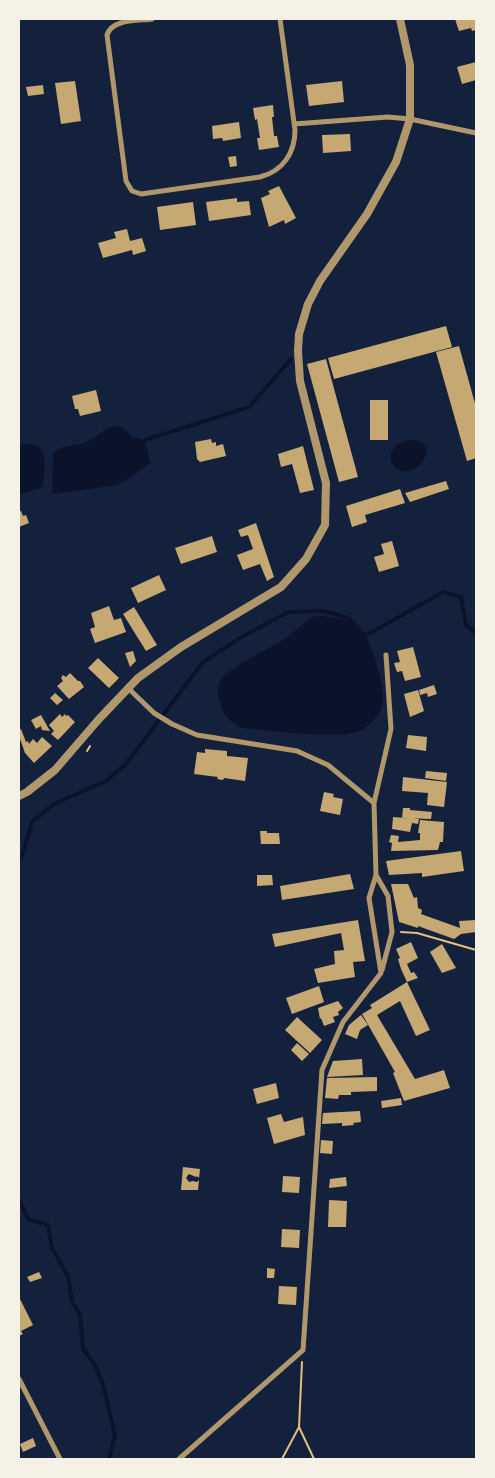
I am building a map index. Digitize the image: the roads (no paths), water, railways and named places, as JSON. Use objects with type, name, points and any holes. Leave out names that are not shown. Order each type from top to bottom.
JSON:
[{"type":"street","points":[[152,19],[118,24],[110,28],[107,35],[126,181],[132,191],[141,194],[268,175],[280,168],[290,154],[295,138],[280,19]]},
{"type":"street","points":[[19,796],[28,792],[55,770],[128,688],[166,657],[281,586],[306,559],[325,525],[326,483],[300,382],[298,351],[301,326],[308,304],[320,281],[367,214],[396,162],[410,119],[410,65],[400,19]]},
{"type":"street","points":[[294,124],[388,117],[410,119],[476,133]]},
{"type":"street","points":[[381,973],[369,898],[376,875],[374,803],[391,729],[386,655]]},
{"type":"street","points":[[128,688],[154,713],[197,735],[297,751],[328,765],[374,803]]},
{"type":"street","points":[[179,1459],[303,1350],[322,1070],[343,1022],[381,973],[392,932],[388,896],[376,875]]},
{"type":"street","points":[[19,1379],[60,1459]]},
{"type":"water","points":[[113,426],[124,429],[132,438],[145,440],[150,463],[124,482],[116,485],[55,494],[52,492],[53,454],[62,448],[85,442]]},
{"type":"water","points":[[410,440],[420,442],[425,446],[425,457],[415,468],[408,471],[398,470],[393,465],[391,452],[396,445]]},
{"type":"water","points":[[19,445],[36,445],[42,450],[45,466],[44,479],[42,488],[19,494]]},
{"type":"water","points":[[314,616],[345,620],[356,625],[365,634],[373,653],[382,686],[383,702],[377,715],[368,726],[360,731],[337,735],[302,734],[241,728],[234,724],[225,714],[219,700],[218,688],[222,678],[237,666],[280,642]]},
{"type":"waterway","points":[[145,440],[249,407],[291,359]]},
{"type":"waterway","points":[[363,634],[365,636],[443,592],[461,597],[466,625],[476,633]]},
{"type":"waterway","points":[[19,858],[22,855],[32,822],[54,804],[106,781],[126,764],[203,662],[240,638],[288,612],[324,611],[349,618],[358,628]]},
{"type":"waterway","points":[[19,1200],[28,1219],[48,1225],[52,1248],[68,1276],[72,1302],[80,1315],[83,1349],[95,1365],[103,1384],[115,1436],[109,1459]]}]
